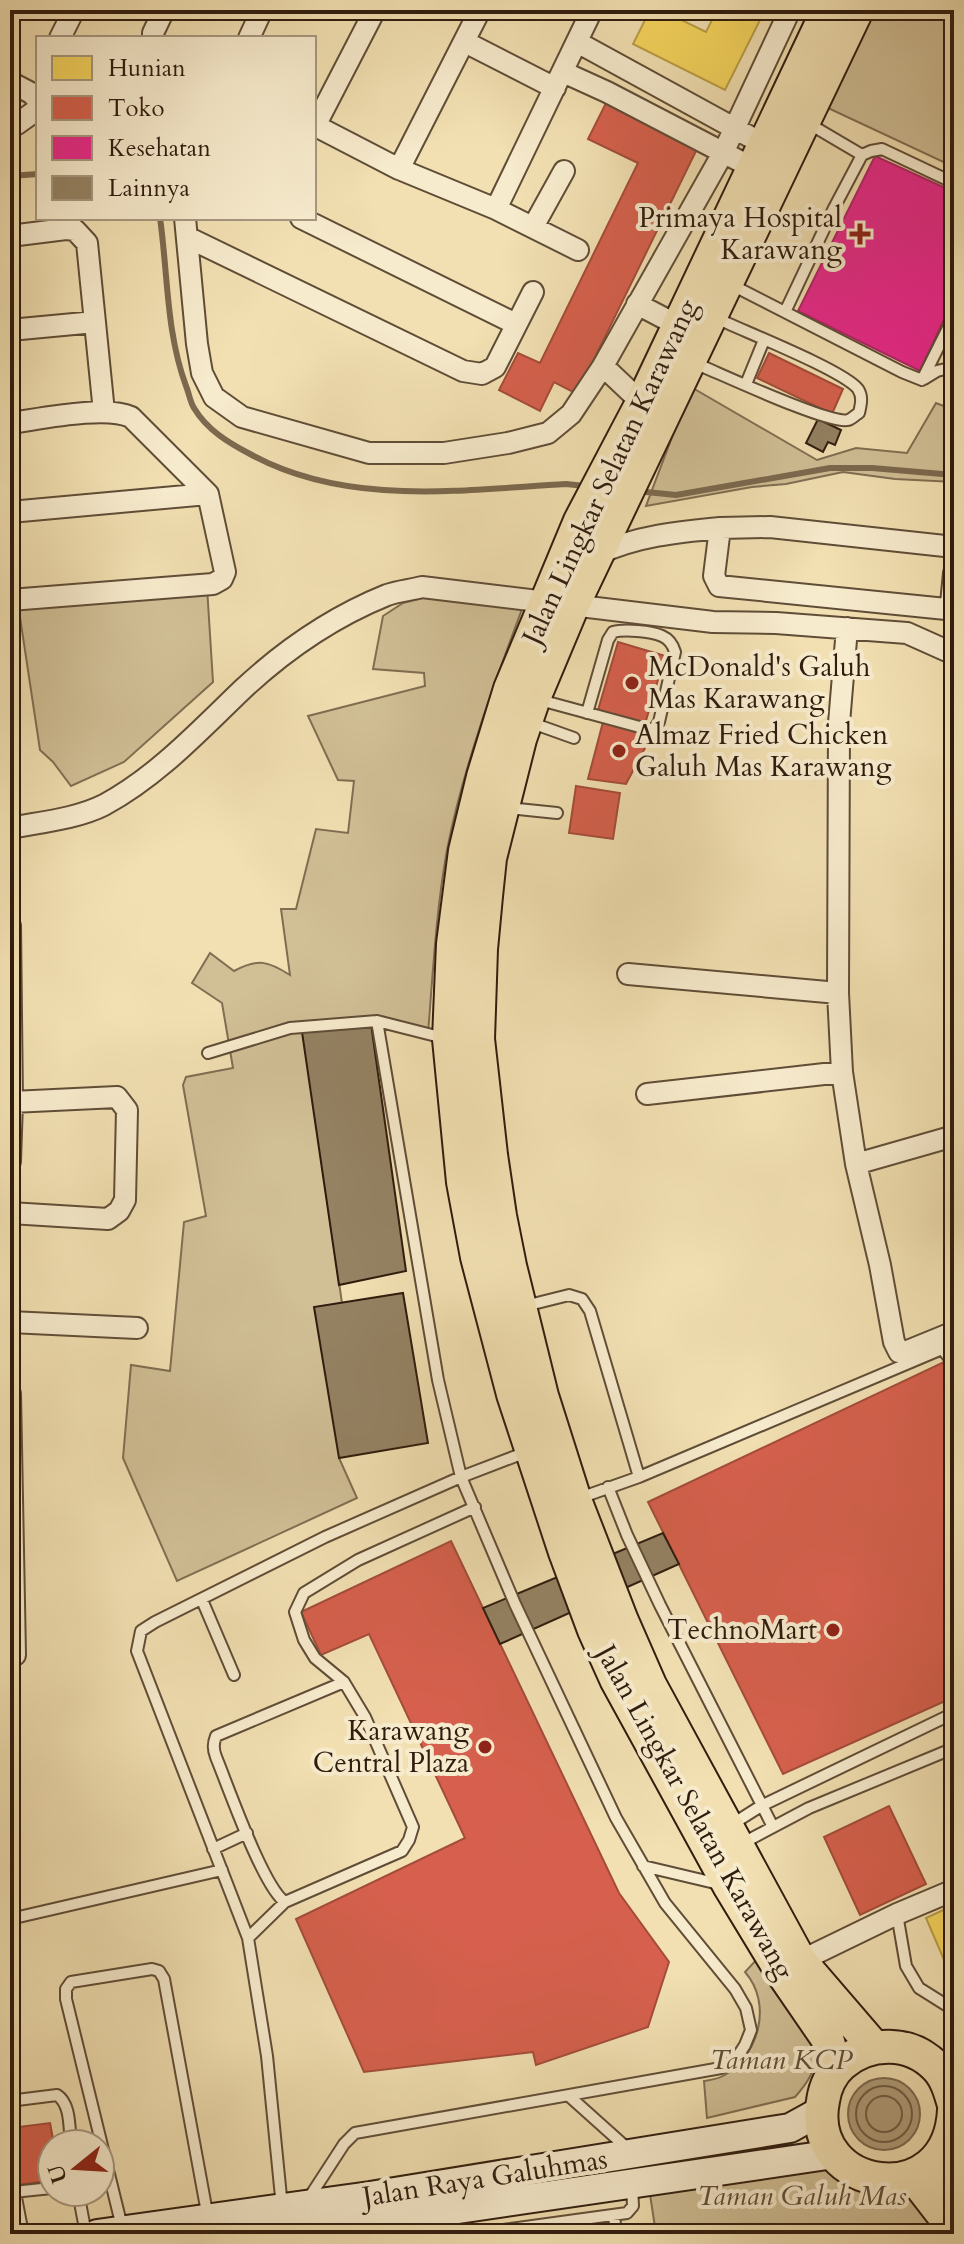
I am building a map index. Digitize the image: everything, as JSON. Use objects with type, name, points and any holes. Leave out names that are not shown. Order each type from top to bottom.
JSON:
[{"type":"main road","name":"Jalan Lingkar Selatan Karawang","points":[[828,10],[642,403],[615,519],[598,554],[559,604],[510,689],[483,777],[465,851],[453,944],[449,1039],[462,1169],[477,1257],[530,1450],[594,1630],[616,1679],[730,1887],[790,1966],[874,2047]]},
{"type":"main road","name":"Jalan Lingkar Selatan Karawang","points":[[836,2070],[827,2038],[790,1966],[732,1837],[650,1685],[575,1500],[542,1396],[519,1307],[500,1216],[478,1039],[481,949],[489,871],[502,807],[580,521],[632,449],[689,360],[857,10]]},
{"type":"main road","points":[[896,2046],[918,2053],[936,2067],[948,2085],[954,2108],[950,2172],[931,2165],[913,2176],[891,2181],[870,2178],[850,2169],[834,2154],[823,2133],[821,2111],[825,2089],[836,2070],[853,2055],[874,2047],[896,2046]]},
{"type":"main road","name":"Jalan Raya Galuhmas","points":[[291,2215],[370,2196],[790,2128],[821,2111]]},
{"type":"main road","points":[[790,2128],[802,2138],[801,2159]]},
{"type":"main road","name":"Jalan Raya Galuhmas","points":[[110,2232],[208,2218],[291,2215],[632,2184],[834,2154]]},
{"type":"main road","points":[[913,2176],[954,2229]]},
{"type":"street","points":[[61,36],[74,10]]},
{"type":"street","points":[[153,36],[164,10]]},
{"type":"street","points":[[250,36],[262,10]]},
{"type":"street","points":[[316,124],[375,10]]},
{"type":"street","points":[[399,169],[480,10]]},
{"type":"street","points":[[496,209],[590,15],[568,10]]},
{"type":"street","points":[[186,228],[202,373],[214,397],[242,417],[369,453],[444,453],[548,433],[571,414],[603,366],[723,153],[790,10]]},
{"type":"street","points":[[465,42],[559,80],[622,100],[723,153],[759,157]]},
{"type":"street","points":[[577,42],[734,128],[759,157]]},
{"type":"street","points":[[622,100],[635,74]]},
{"type":"street","points":[[10,82],[36,96],[14,125],[36,130]]},
{"type":"street","points":[[316,127],[399,169],[496,209],[578,250]]},
{"type":"street","points":[[533,227],[564,171]]},
{"type":"street","points":[[305,220],[516,324]]},
{"type":"street","points":[[186,228],[463,371],[482,374],[495,367],[533,292]]},
{"type":"street","points":[[10,236],[66,229],[75,230],[87,243],[104,412]]},
{"type":"street","points":[[637,304],[679,326]]},
{"type":"street","points":[[10,330],[95,322]]},
{"type":"street","points":[[603,366],[642,403]]},
{"type":"street","points":[[10,423],[104,412],[131,417],[208,494],[225,572],[222,579],[213,584],[10,600]]},
{"type":"street","points":[[10,512],[208,494]]},
{"type":"street","points":[[598,554],[620,544],[663,534],[770,527],[954,547]]},
{"type":"street","points":[[720,528],[714,576],[719,586],[946,609],[951,604],[954,573]]},
{"type":"street","points":[[10,828],[100,807],[130,790],[294,648],[347,614],[390,594],[422,587],[713,622],[907,633],[954,654]]},
{"type":"street","points":[[847,628],[839,723],[838,993],[842,1072],[856,1164],[894,1342],[899,1352],[905,1352],[954,1332]]},
{"type":"street","points":[[10,926],[10,1161]]},
{"type":"street","points":[[628,974],[838,993]]},
{"type":"street","points":[[647,1094],[842,1072]]},
{"type":"street","points":[[10,1213],[108,1219],[119,1211],[125,1200],[127,1110],[117,1097],[12,1102]]},
{"type":"street","points":[[856,1164],[954,1136]]},
{"type":"street","points":[[10,1322],[137,1328]]},
{"type":"street","points":[[10,1394],[15,1655]]},
{"type":"street","points":[[790,1966],[954,1890]]},
{"type":"lane","points":[[804,121],[862,155]]},
{"type":"lane","points":[[785,312],[862,155],[882,149],[954,183]]},
{"type":"lane","points":[[726,282],[922,380]]},
{"type":"lane","points":[[689,360],[810,412],[847,420],[859,413],[862,400],[859,390],[833,371],[710,316]]},
{"type":"lane","points":[[922,380],[954,316]]},
{"type":"lane","points":[[746,384],[764,340]]},
{"type":"lane","points":[[922,380],[937,371],[954,367]]},
{"type":"lane","points":[[530,710],[587,713],[654,729],[659,722],[675,652],[672,644],[663,636],[622,629],[613,632],[587,713]]},
{"type":"lane","points":[[530,710],[574,738]]},
{"type":"lane","points":[[502,807],[557,813]]},
{"type":"lane","points":[[291,2215],[355,2133],[721,2068],[736,2059],[751,2030],[746,2008],[735,1989],[665,1903],[616,1818],[521,1619],[461,1477],[438,1380],[377,1021]]},
{"type":"lane","points":[[208,1053],[290,1028],[377,1021],[449,1039]]},
{"type":"lane","points":[[519,1307],[569,1295],[582,1299],[590,1311],[639,1477]]},
{"type":"lane","points":[[575,1500],[639,1477],[942,1349],[954,1364]]},
{"type":"lane","points":[[291,2215],[248,1938],[137,1651],[141,1631],[325,1537],[530,1450]]},
{"type":"lane","points":[[608,1487],[660,1605],[773,1827]]},
{"type":"lane","points":[[248,1938],[285,1902],[402,1851],[413,1827],[365,1717],[344,1682],[315,1658],[304,1640],[295,1612],[304,1593],[358,1560],[475,1507]]},
{"type":"lane","points":[[202,1600],[234,1675]]},
{"type":"lane","points":[[285,1902],[277,1896],[247,1833],[213,1747],[216,1736],[344,1682]]},
{"type":"lane","points":[[732,1837],[761,1806],[954,1713]]},
{"type":"lane","points":[[732,1837],[773,1827],[809,1808],[954,1748]]},
{"type":"lane","points":[[213,1849],[247,1833]]},
{"type":"lane","points":[[643,1866],[730,1887]]},
{"type":"lane","points":[[10,1919],[222,1870]]},
{"type":"lane","points":[[897,1914],[906,1966],[919,1988],[954,2010]]},
{"type":"lane","points":[[110,2232],[66,1989],[71,1982],[152,1969],[159,1971],[164,1979],[208,2218]]},
{"type":"lane","points":[[10,2106],[17,2100],[57,2095],[66,2105],[69,2128]]},
{"type":"lane","points":[[569,2096],[633,2154]]},
{"type":"lane","points":[[10,2166],[23,2234]]},
{"type":"lane","points":[[473,2234],[627,2213],[633,2206],[632,2184]]},
{"type":"lane","points":[[13,2192],[36,2190]]},
{"type":"lane","points":[[81,2208],[86,2234]]},
{"type":"lane","points":[[614,2215],[616,2234]]},
{"type":"green space","points":[[875,10],[954,10],[954,167],[828,108]]},
{"type":"green space","points":[[691,387],[817,460],[856,448],[907,453],[936,403],[954,410],[954,482],[843,472],[646,506]]},
{"type":"green space","points":[[207,587],[213,682],[124,762],[71,786],[40,750],[18,604]]},
{"type":"green space","points":[[427,597],[522,609],[461,789],[447,850],[435,942],[428,1034],[377,1021],[302,1028],[342,1303],[339,1458],[357,1498],[177,1581],[123,1458],[131,1365],[170,1371],[184,1222],[206,1216],[183,1085],[186,1077],[233,1068],[222,1003],[192,983],[210,953],[234,971],[250,964],[263,963],[290,975],[281,909],[296,909],[316,829],[348,833],[354,781],[338,780],[308,716],[425,686],[424,673],[373,669],[383,616],[403,603]]},
{"type":"green space","name":"Taman KCP","points":[[758,1958],[812,2042],[816,2057],[813,2070],[795,2097],[707,2118],[704,2081],[721,2077],[735,2067],[746,2056],[758,2028],[758,1999],[754,1985],[745,1972]]},
{"type":"green space","name":"Taman Galuh Mas","points":[[818,2156],[922,2188],[954,2234],[656,2234],[648,2181]]},
{"type":"water","points":[[884,2078],[904,2084],[914,2094],[920,2114],[914,2134],[904,2144],[884,2150],[864,2144],[854,2134],[848,2114],[854,2094],[864,2084]]},
{"type":"building: Hunian","points":[[650,10],[661,10],[706,32],[717,10],[765,10],[725,90],[633,44]]},
{"type":"building: Hunian","points":[[954,1905],[954,1983],[926,1918]]},
{"type":"building: Toko","points":[[607,101],[698,147],[577,394],[554,382],[540,411],[499,390],[518,353],[540,363],[638,163],[588,139]]},
{"type":"building: Toko","points":[[769,353],[843,389],[832,414],[757,378]]},
{"type":"building: Toko","name":"McDonald's Galuh Mas Karawang","points":[[618,642],[665,656],[645,724],[598,710]]},
{"type":"building: Toko","name":"Almaz Fried Chicken Galuh Mas Karawang","points":[[603,722],[653,733],[626,784],[588,779]]},
{"type":"building: Toko","points":[[576,786],[620,793],[613,839],[569,833]]},
{"type":"building: Toko","name":"TechnoMart","points":[[946,1361],[954,1379],[954,1697],[783,1774],[648,1502]]},
{"type":"building: Toko","name":"Karawang Central Plaza","points":[[451,1541],[619,1893],[669,1962],[648,2027],[536,2065],[533,2052],[364,2072],[296,1919],[465,1838],[369,1634],[321,1655],[301,1612]]},
{"type":"building: Toko","points":[[889,1806],[926,1884],[860,1915],[824,1837]]},
{"type":"building: Toko","points":[[50,2123],[51,2128],[36,2128],[36,2182],[18,2185],[10,2128]]},
{"type":"building: Toko","points":[[604,2224],[606,2234],[543,2234]]},
{"type":"building: Kesehatan","points":[[875,156],[954,192],[954,298],[920,371],[798,311]]},
{"type":"building: Lainnya","points":[[818,419],[841,430],[835,445],[828,442],[823,452],[806,443]]},
{"type":"building: Lainnya","points":[[371,1024],[406,1271],[339,1285],[302,1032]]},
{"type":"building: Lainnya","points":[[403,1293],[428,1443],[339,1458],[314,1307]]},
{"type":"building: Lainnya","points":[[663,1533],[679,1564],[500,1644],[483,1608]]},
{"type":"waterway","points":[[10,176],[36,174]]},
{"type":"waterway","points":[[160,220],[171,324],[179,366],[194,408],[205,423],[226,440],[287,471],[325,482],[364,488],[445,491],[566,484],[585,486]]},
{"type":"waterway","points":[[636,491],[676,495],[830,468],[954,475]]},
{"type":"place","name":"Primaya Hospital Karawang","points":[[860,234]]},
{"type":"place","name":"McDonald's Galuh Mas Karawang","points":[[632,683]]},
{"type":"place","name":"Almaz Fried Chicken Galuh Mas Karawang","points":[[619,751]]},
{"type":"place","name":"TechnoMart","points":[[833,1630]]},
{"type":"place","name":"Karawang Central Plaza","points":[[485,1747]]}]
